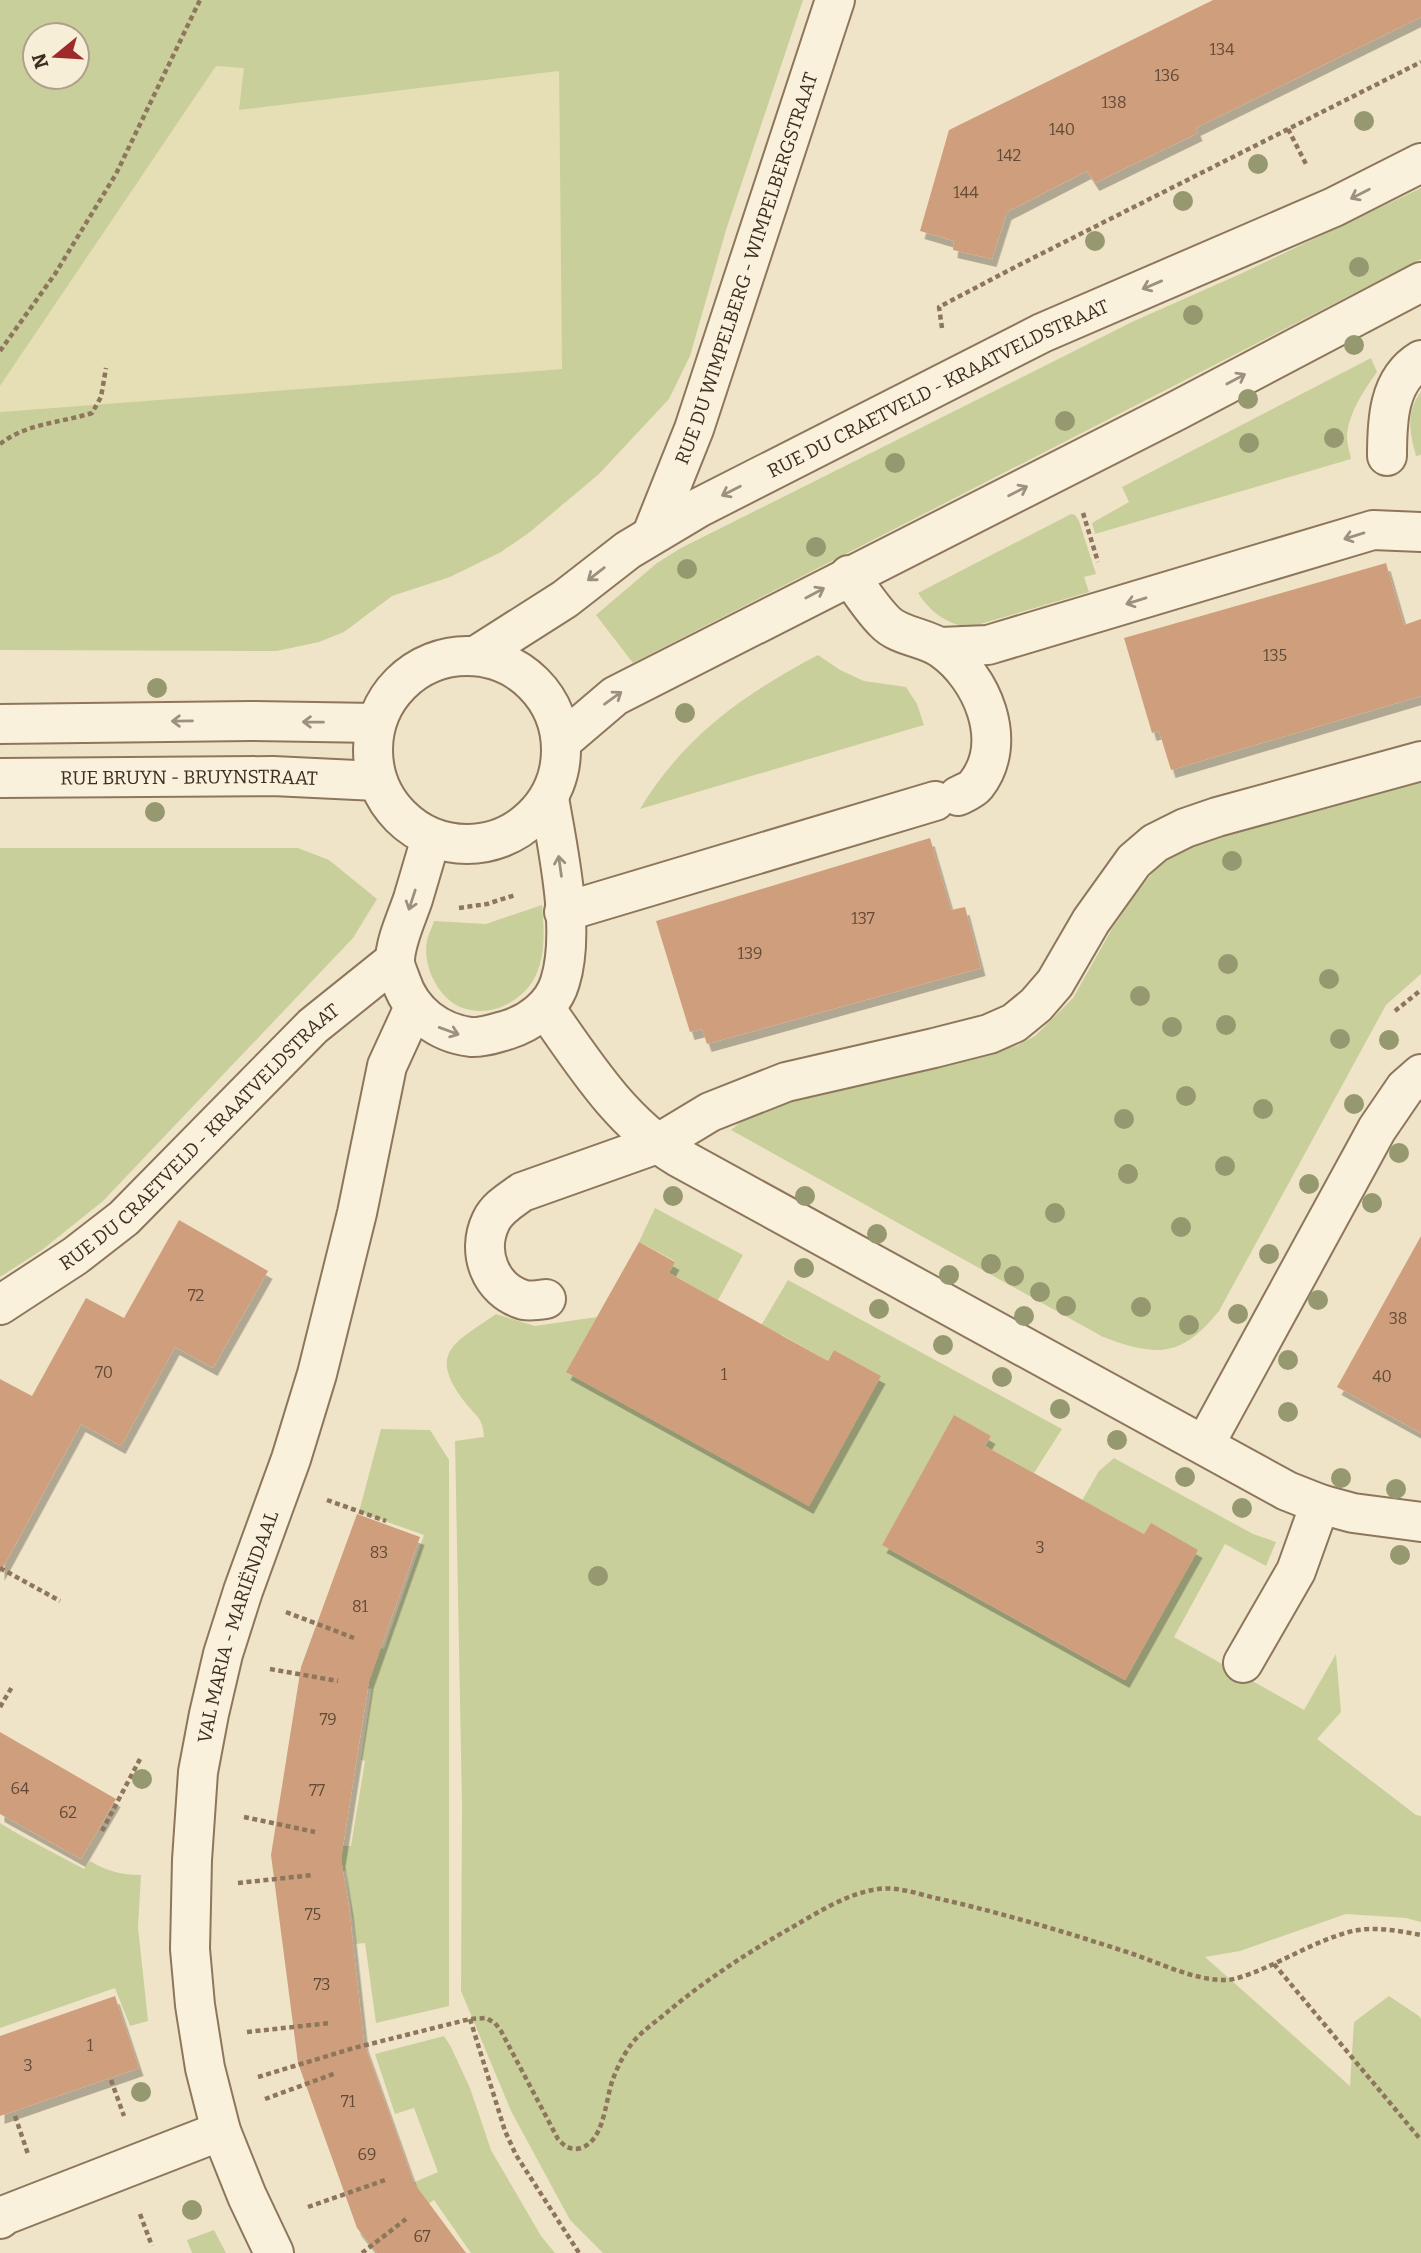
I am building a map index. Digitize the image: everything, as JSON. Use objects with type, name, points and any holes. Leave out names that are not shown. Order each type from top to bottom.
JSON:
[{"type":"street","name":"RUE DU WIMPELBERG - WIMPELBERGSTRAAT","points":[[652,534],[694,429],[835,0]]},
{"type":"street","name":"RUE DU CRAETVELD - KRAATVELDSTRAAT","points":[[477,655],[565,599],[652,534],[879,415],[1042,333],[1334,207],[1421,163]]},
{"type":"street","points":[[561,742],[615,695],[1175,411],[1421,282]]},
{"type":"street","points":[[1387,456],[1387,427],[1393,395],[1401,377],[1421,360]]},
{"type":"street","points":[[940,647],[988,645],[1373,530],[1421,532]]},
{"type":"street","points":[[565,912],[947,798],[975,787],[985,770],[991,748],[988,713],[978,688],[961,664],[940,647],[886,624],[849,575]]},
{"type":"street","name":"RUE DU CRAETVELD - KRAATVELDSTRAAT","points":[[477,655],[508,665],[529,678],[545,696],[556,718],[561,742],[560,771],[550,798],[527,824],[498,841],[464,846],[430,838],[407,825],[389,805],[377,781],[372,752],[376,723],[390,694],[414,671],[444,658],[477,655]]},
{"type":"street","points":[[0,723],[251,720],[376,723]]},
{"type":"street","points":[[546,1299],[526,1300],[508,1292],[495,1280],[485,1261],[484,1238],[492,1219],[504,1204],[522,1192],[657,1144],[710,1112],[786,1082],[944,1046],[989,1034],[1014,1023],[1036,1005],[1055,983],[1091,921],[1134,861],[1155,843],[1185,828],[1217,817],[1421,761]]},
{"type":"street","name":"RUE BRUYN - BRUYNSTRAAT","points":[[0,778],[272,776],[377,781]]},
{"type":"street","points":[[430,838],[394,961],[403,989],[414,1007],[431,1023],[449,1032],[473,1038],[522,1025],[545,1008],[560,984],[565,957],[562,874],[550,798]]},
{"type":"street","name":"RUE DU CRAETVELD - KRAATVELDSTRAAT","points":[[0,1305],[75,1256],[124,1218],[313,1026],[394,961]]},
{"type":"street","name":"VAL MARIA - MARIËNDAAL","points":[[274,2253],[221,2131],[205,2068],[195,2005],[190,1950],[198,1773],[223,1654],[291,1460],[317,1374],[354,1226],[387,1066],[414,1007]]},
{"type":"street","points":[[545,1008],[605,1092],[657,1144],[1287,1491],[1353,1513],[1421,1522]]},
{"type":"street","points":[[1205,1444],[1377,1129],[1405,1088],[1421,1073]]},
{"type":"street","points":[[1243,1663],[1296,1571],[1320,1504]]},
{"type":"street","points":[[0,2219],[221,2131]]},
{"type":"path","points":[[0,351],[55,274],[116,174],[200,0]]},
{"type":"path","points":[[942,328],[939,307],[1421,62]]},
{"type":"path","points":[[1288,129],[1306,164]]},
{"type":"path","points":[[0,444],[13,434],[41,424],[70,420],[92,412],[101,397],[106,368]]},
{"type":"path","points":[[1079,503],[1089,532]]},
{"type":"path","points":[[455,908],[488,904],[517,894]]},
{"type":"path","points":[[1395,1011],[1421,990]]},
{"type":"path","points":[[341,1505],[386,1521]]},
{"type":"path","points":[[0,1568],[60,1601]]},
{"type":"path","points":[[281,1611],[354,1638]]},
{"type":"path","points":[[261,1667],[338,1681]]},
{"type":"path","points":[[0,1707],[12,1687]]},
{"type":"path","points":[[103,1831],[140,1759]]},
{"type":"path","points":[[238,1816],[315,1832]]},
{"type":"path","points":[[234,1883],[313,1875]]},
{"type":"path","points":[[257,2077],[354,2048],[470,2019],[486,2018],[495,2023],[501,2031],[558,2139],[564,2146],[574,2150],[584,2147],[593,2141],[613,2077],[631,2044],[643,2031],[701,1984],[794,1926],[836,1904],[876,1889],[895,1888],[1039,1924],[1206,1978],[1227,1980],[1354,1931],[1388,1929],[1421,1935]]},
{"type":"path","points":[[1273,1964],[1421,2140]]},
{"type":"path","points":[[470,2019],[505,2131],[516,2155],[579,2253]]},
{"type":"path","points":[[246,2032],[330,2024]]},
{"type":"path","points":[[265,2099],[336,2073]]},
{"type":"path","points":[[111,2081],[126,2123]]},
{"type":"path","points":[[15,2116],[29,2157]]},
{"type":"path","points":[[308,2207],[388,2179]]},
{"type":"path","points":[[136,2204],[152,2246]]},
{"type":"path","points":[[362,2253],[406,2219]]},
{"type":"shaded area","points":[[216,66],[245,67],[240,110],[559,71],[562,369],[0,412],[0,386]]},
{"type":"green space","points":[[0,0],[803,0],[726,230],[690,356],[669,399],[599,474],[530,532],[501,552],[450,577],[392,596],[344,632],[319,642],[277,651],[0,650],[0,412],[562,369],[559,71],[239,110],[244,68],[216,66],[0,386]]},
{"type":"green space","points":[[1421,188],[1421,259],[633,663],[596,615],[657,563],[681,548],[1134,321]]},
{"type":"green space","points":[[1371,358],[1377,372],[1358,403],[1348,428],[1347,440],[1351,459],[1095,534],[1092,523],[1129,502],[1122,487]]},
{"type":"green space","points":[[1421,392],[1421,455],[1416,456],[1411,415]]},
{"type":"green space","points":[[1071,514],[1079,521],[1096,574],[1084,577],[1089,592],[970,627],[955,624],[940,616],[918,593]]},
{"type":"green space","points":[[818,655],[840,670],[864,681],[906,687],[917,704],[924,725],[640,809],[657,783],[696,738],[765,685]]},
{"type":"green space","points":[[1421,776],[1421,974],[1386,1005],[1219,1311],[1192,1338],[1180,1345],[1153,1350],[1103,1337],[731,1130],[744,1119],[808,1096],[1016,1046],[1035,1036],[1073,998],[1113,927],[1138,891],[1154,871],[1174,855],[1195,843]]},
{"type":"green space","points":[[0,848],[298,848],[329,860],[377,899],[353,938],[103,1201],[42,1250],[0,1277]]},
{"type":"green space","points":[[542,905],[543,949],[536,975],[523,993],[505,1005],[485,1011],[463,1008],[447,998],[434,981],[427,961],[427,941],[434,921],[486,924]]},
{"type":"green space","points":[[655,1208],[743,1255],[718,1300],[669,1273],[675,1261],[639,1242]]},
{"type":"green space","points":[[788,1280],[1062,1429],[1034,1473],[985,1446],[991,1436],[954,1416],[882,1545],[1125,1680],[1197,1550],[1151,1524],[1144,1534],[1099,1509],[1076,1511],[1099,1471],[1114,1458],[1253,1534],[1276,1542],[1266,1566],[1225,1544],[1174,1637],[1304,1710],[1336,1654],[1341,1712],[1317,1739],[1416,1815],[1421,1816],[1421,1922],[1406,1918],[1346,1914],[1240,1951],[1205,1957],[1350,2086],[1354,2022],[1389,1996],[1419,2016],[1421,2253],[603,2253],[570,2220],[511,2111],[461,1991],[462,1805],[455,1441],[484,1437],[479,1419],[467,1405],[448,1373],[447,1361],[457,1342],[496,1314],[535,1326],[597,1317],[567,1371],[881,1376],[834,1350],[828,1361],[782,1335],[756,1334]]},
{"type":"green space","points":[[381,1429],[430,1430],[449,1460],[449,2006],[376,2023],[365,1943],[356,1944],[346,1871],[313,1875],[313,1845],[351,1846],[365,1761],[361,1760],[372,1689],[338,1681],[354,1638],[384,1649],[424,1535],[359,1512]]},
{"type":"green space","points":[[0,1823],[84,1869],[90,1861],[114,1872],[141,1875],[138,1927],[148,2021],[130,2026],[115,1988],[0,2028]]},
{"type":"green space","points":[[444,2036],[470,2088],[491,2150],[541,2236],[555,2253],[471,2253],[434,2200],[406,2219],[394,2191],[438,2172],[414,2108],[395,2114],[375,2054]]},
{"type":"green space","points":[[214,2230],[226,2253],[192,2253],[187,2240]]},
{"type":"building","points":[[1213,0],[1421,0],[1421,17],[1196,128],[1198,133],[1095,183],[1087,171],[1007,212],[992,259],[953,250],[954,241],[920,231],[949,130]]},
{"type":"building","points":[[1386,563],[1404,625],[1421,619],[1421,696],[1171,770],[1159,731],[1152,733],[1124,638]]},
{"type":"building","points":[[930,838],[951,910],[965,907],[981,968],[707,1044],[702,1029],[690,1032],[656,921]]},
{"type":"building","points":[[179,1220],[268,1271],[213,1368],[175,1347],[121,1446],[81,1424],[0,1573],[0,1379],[32,1396],[86,1298],[124,1318]]},
{"type":"building","points":[[1421,1236],[1421,1433],[1337,1387]]},
{"type":"building","points":[[639,1242],[675,1262],[669,1273],[828,1361],[834,1350],[881,1376],[809,1506],[566,1372]]},
{"type":"building","points":[[954,1415],[991,1436],[985,1446],[1144,1534],[1151,1523],[1198,1550],[1125,1680],[882,1545]]},
{"type":"building","points":[[357,1514],[420,1537],[369,1681],[341,1859],[364,2043],[414,2183],[466,2253],[377,2253],[357,2228],[298,2063],[271,1855],[301,1667]]},
{"type":"building","points":[[0,1732],[116,1799],[81,1859],[0,1814]]},
{"type":"building","points":[[115,1996],[139,2068],[0,2116],[0,2036]]}]
